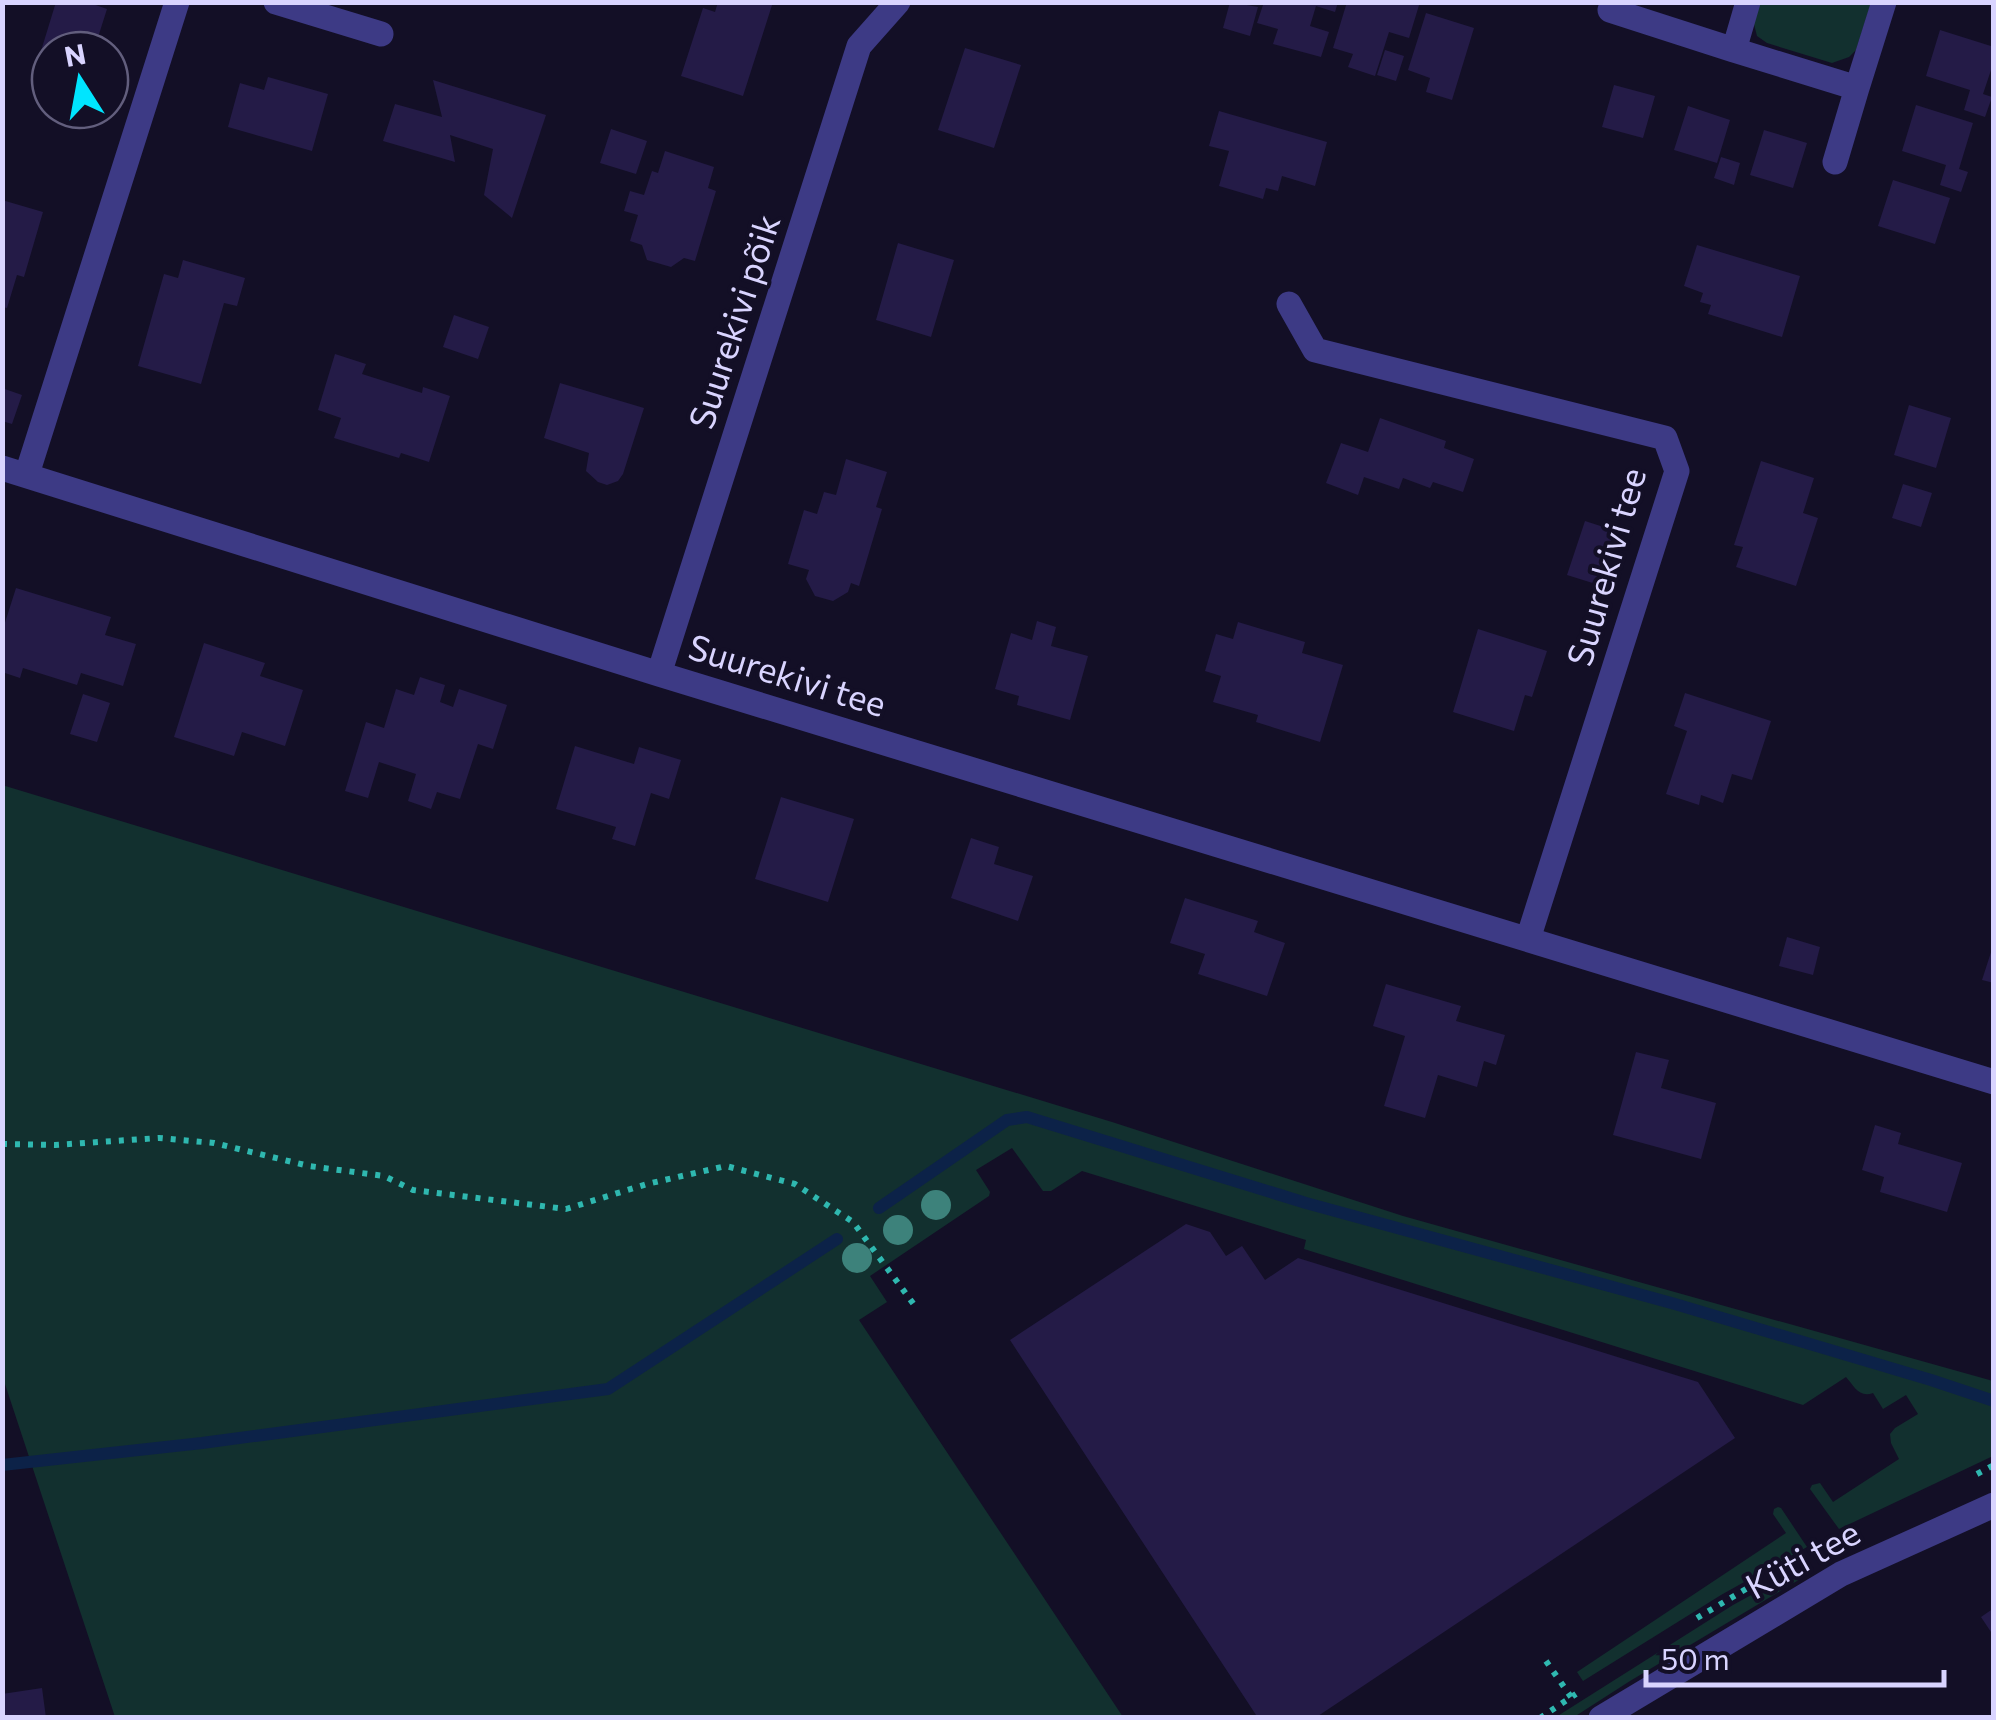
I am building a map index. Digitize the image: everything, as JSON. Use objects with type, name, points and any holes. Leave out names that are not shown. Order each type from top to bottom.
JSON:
[{"type":"street","name":"Suurekivi tee","points":[[177,2],[15,471],[659,674],[1994,1082]]},
{"type":"street","points":[[276,2],[381,34]]},
{"type":"street","name":"Suurekivi põik","points":[[659,674],[859,46],[898,2]]},
{"type":"street","points":[[1734,50],[1748,2]]},
{"type":"street","points":[[1835,162],[1884,2]]},
{"type":"street","points":[[1610,10],[1858,88]]},
{"type":"street","name":"Suurekivi tee","points":[[1289,304],[1315,350],[1665,438],[1677,472],[1528,938]]},
{"type":"street","name":"Küti tee","points":[[1602,1718],[1841,1574],[1994,1505]]},
{"type":"path","points":[[2,1144],[159,1138],[214,1143],[309,1166],[384,1176],[412,1190],[566,1209],[647,1184],[726,1166],[795,1184],[853,1222],[915,1306]]},
{"type":"path","points":[[1546,1661],[1571,1697]]},
{"type":"green space","points":[[1758,3],[1871,3],[1856,50],[1832,63],[1767,43],[1757,36],[1753,20]]},
{"type":"green space","points":[[2,785],[1112,1122],[1403,1216],[1993,1381],[1993,1456],[1839,1529],[1810,1489],[1812,1485],[1820,1483],[1833,1502],[1899,1459],[1890,1434],[1918,1414],[1906,1395],[1883,1409],[1873,1393],[1860,1393],[1846,1377],[1803,1405],[1304,1249],[1306,1240],[1082,1171],[1051,1191],[1043,1191],[1012,1148],[976,1170],[989,1196],[870,1276],[887,1302],[859,1320],[1123,1717],[115,1717],[3,1378]]},
{"type":"green space","points":[[1778,1507],[1807,1547],[1583,1681],[1577,1672],[1786,1533],[1773,1514]]},
{"type":"green space","points":[[1808,1564],[1802,1578],[1574,1717],[1556,1717],[1733,1605]]},
{"type":"building","points":[[56,2],[87,2],[107,9],[100,30],[47,30]]},
{"type":"building","points":[[718,2],[773,2],[743,96],[681,76],[703,8],[715,12]]},
{"type":"building","points":[[1230,2],[1258,7],[1250,36],[1223,28]]},
{"type":"building","points":[[1264,2],[1338,2],[1335,12],[1316,6],[1310,26],[1329,32],[1321,57],[1273,44],[1278,29],[1257,23]]},
{"type":"building","points":[[1347,2],[1420,2],[1409,38],[1389,32],[1375,76],[1348,67],[1353,54],[1333,48]]},
{"type":"building","points":[[1426,13],[1474,28],[1452,100],[1426,92],[1430,78],[1408,70]]},
{"type":"building","points":[[1940,30],[1994,47],[1994,61],[1983,94],[1992,97],[1985,117],[1964,110],[1970,90],[1926,76]]},
{"type":"building","points":[[965,48],[1021,65],[994,148],[938,130]]},
{"type":"building","points":[[1385,50],[1404,56],[1396,81],[1377,75]]},
{"type":"building","points":[[268,77],[328,94],[312,151],[228,127],[240,83],[264,90]]},
{"type":"building","points":[[433,80],[546,115],[512,218],[484,195],[493,149],[450,135],[455,162],[383,141],[395,104],[442,117]]},
{"type":"building","points":[[1614,85],[1655,96],[1643,138],[1602,127]]},
{"type":"building","points":[[1916,105],[1973,123],[1959,169],[1968,172],[1961,192],[1940,185],[1946,165],[1902,151]]},
{"type":"building","points":[[1688,106],[1730,120],[1717,163],[1674,150]]},
{"type":"building","points":[[1219,111],[1327,142],[1315,186],[1282,176],[1278,191],[1266,188],[1263,199],[1219,186],[1229,151],[1209,146]]},
{"type":"building","points":[[611,129],[647,141],[636,174],[600,163]]},
{"type":"building","points":[[1764,130],[1807,143],[1793,188],[1750,175]]},
{"type":"building","points":[[665,151],[714,167],[708,188],[716,191],[695,261],[684,258],[671,267],[647,260],[642,245],[630,241],[638,215],[624,211],[630,191],[644,195],[652,171],[658,173]]},
{"type":"building","points":[[1721,157],[1740,163],[1734,185],[1714,178]]},
{"type":"building","points":[[1893,180],[1950,198],[1935,244],[1878,226]]},
{"type":"building","points":[[2,200],[43,212],[24,277],[17,275],[7,308],[2,307]]},
{"type":"building","points":[[898,243],[954,260],[931,337],[876,320]]},
{"type":"building","points":[[1697,245],[1800,276],[1782,337],[1708,314],[1711,305],[1700,302],[1703,293],[1684,286]]},
{"type":"building","points":[[183,260],[245,278],[237,306],[224,303],[201,384],[138,366],[164,274],[178,278]]},
{"type":"building","points":[[454,315],[489,327],[478,359],[443,347]]},
{"type":"building","points":[[335,354],[366,364],[362,374],[422,393],[423,387],[450,396],[429,462],[401,453],[399,458],[334,438],[341,418],[318,410]]},
{"type":"building","points":[[560,383],[644,408],[618,481],[607,485],[598,482],[586,471],[589,453],[544,438]]},
{"type":"building","points":[[2,388],[22,395],[12,424],[2,421]]},
{"type":"building","points":[[1909,405],[1951,418],[1936,468],[1894,455]]},
{"type":"building","points":[[1380,418],[1446,441],[1444,448],[1474,459],[1463,492],[1433,482],[1430,488],[1403,478],[1399,489],[1364,477],[1358,495],[1326,483],[1341,443],[1368,452]]},
{"type":"building","points":[[846,459],[887,472],[876,507],[882,509],[859,586],[851,583],[848,592],[833,601],[815,596],[806,579],[809,570],[788,564],[804,510],[817,514],[824,492],[836,495]]},
{"type":"building","points":[[1761,461],[1814,478],[1803,513],[1818,518],[1796,586],[1736,567],[1743,547],[1734,545]]},
{"type":"building","points":[[1903,484],[1932,493],[1921,527],[1892,518]]},
{"type":"building","points":[[1585,521],[1616,531],[1599,585],[1567,575]]},
{"type":"building","points":[[16,588],[111,617],[105,635],[136,644],[123,686],[81,673],[77,685],[23,668],[20,678],[2,672],[2,632]]},
{"type":"building","points":[[1037,621],[1056,627],[1051,646],[1088,656],[1070,720],[1017,705],[1019,696],[995,689],[1011,633],[1032,640]]},
{"type":"building","points":[[1238,622],[1305,642],[1302,653],[1343,665],[1320,742],[1256,722],[1258,715],[1213,702],[1221,676],[1205,671],[1216,634],[1233,639]]},
{"type":"building","points":[[1478,629],[1547,651],[1532,697],[1525,695],[1514,731],[1453,712]]},
{"type":"building","points":[[204,643],[265,663],[260,676],[303,690],[285,746],[242,732],[234,756],[174,737]]},
{"type":"building","points":[[420,677],[445,685],[440,702],[453,707],[459,689],[507,705],[493,749],[478,744],[460,799],[437,792],[431,809],[408,801],[416,774],[379,762],[368,798],[345,791],[366,722],[384,728],[396,689],[414,695]]},
{"type":"building","points":[[1685,693],[1771,721],[1752,780],[1732,774],[1723,803],[1701,795],[1699,805],[1666,794],[1687,731],[1674,726]]},
{"type":"building","points":[[83,694],[110,703],[97,742],[70,734]]},
{"type":"building","points":[[575,746],[634,764],[639,747],[681,760],[669,799],[651,793],[635,846],[612,839],[616,827],[556,809]]},
{"type":"building","points":[[781,797],[854,819],[828,902],[755,879]]},
{"type":"building","points":[[971,838],[999,847],[994,864],[1033,876],[1018,921],[951,898]]},
{"type":"building","points":[[1185,898],[1258,921],[1254,932],[1285,943],[1267,996],[1198,974],[1205,954],[1170,943]]},
{"type":"building","points":[[1787,937],[1820,947],[1813,975],[1779,966]]},
{"type":"building","points":[[1994,946],[1994,983],[1982,980]]},
{"type":"building","points":[[1386,984],[1461,1006],[1456,1021],[1505,1035],[1496,1065],[1484,1061],[1477,1087],[1438,1075],[1425,1118],[1384,1106],[1405,1036],[1373,1026]]},
{"type":"building","points":[[1636,1052],[1669,1060],[1661,1088],[1716,1103],[1701,1159],[1613,1135]]},
{"type":"building","points":[[1875,1125],[1901,1133],[1898,1144],[1962,1163],[1947,1212],[1880,1192],[1884,1177],[1862,1170]]},
{"type":"building","points":[[1186,1224],[1210,1232],[1226,1256],[1242,1246],[1265,1280],[1298,1258],[1698,1382],[1735,1438],[1315,1718],[1258,1718],[1010,1340]]},
{"type":"building","points":[[1994,1608],[1994,1631],[1991,1632],[1981,1617]]},
{"type":"building","points":[[42,1688],[46,1718],[2,1718],[2,1694]]},
{"type":"waterway","points":[[879,1208],[1007,1120],[1027,1117],[1306,1203],[1675,1304],[1994,1401]]},
{"type":"waterway","points":[[2,1465],[202,1443],[608,1389],[837,1239]]}]
